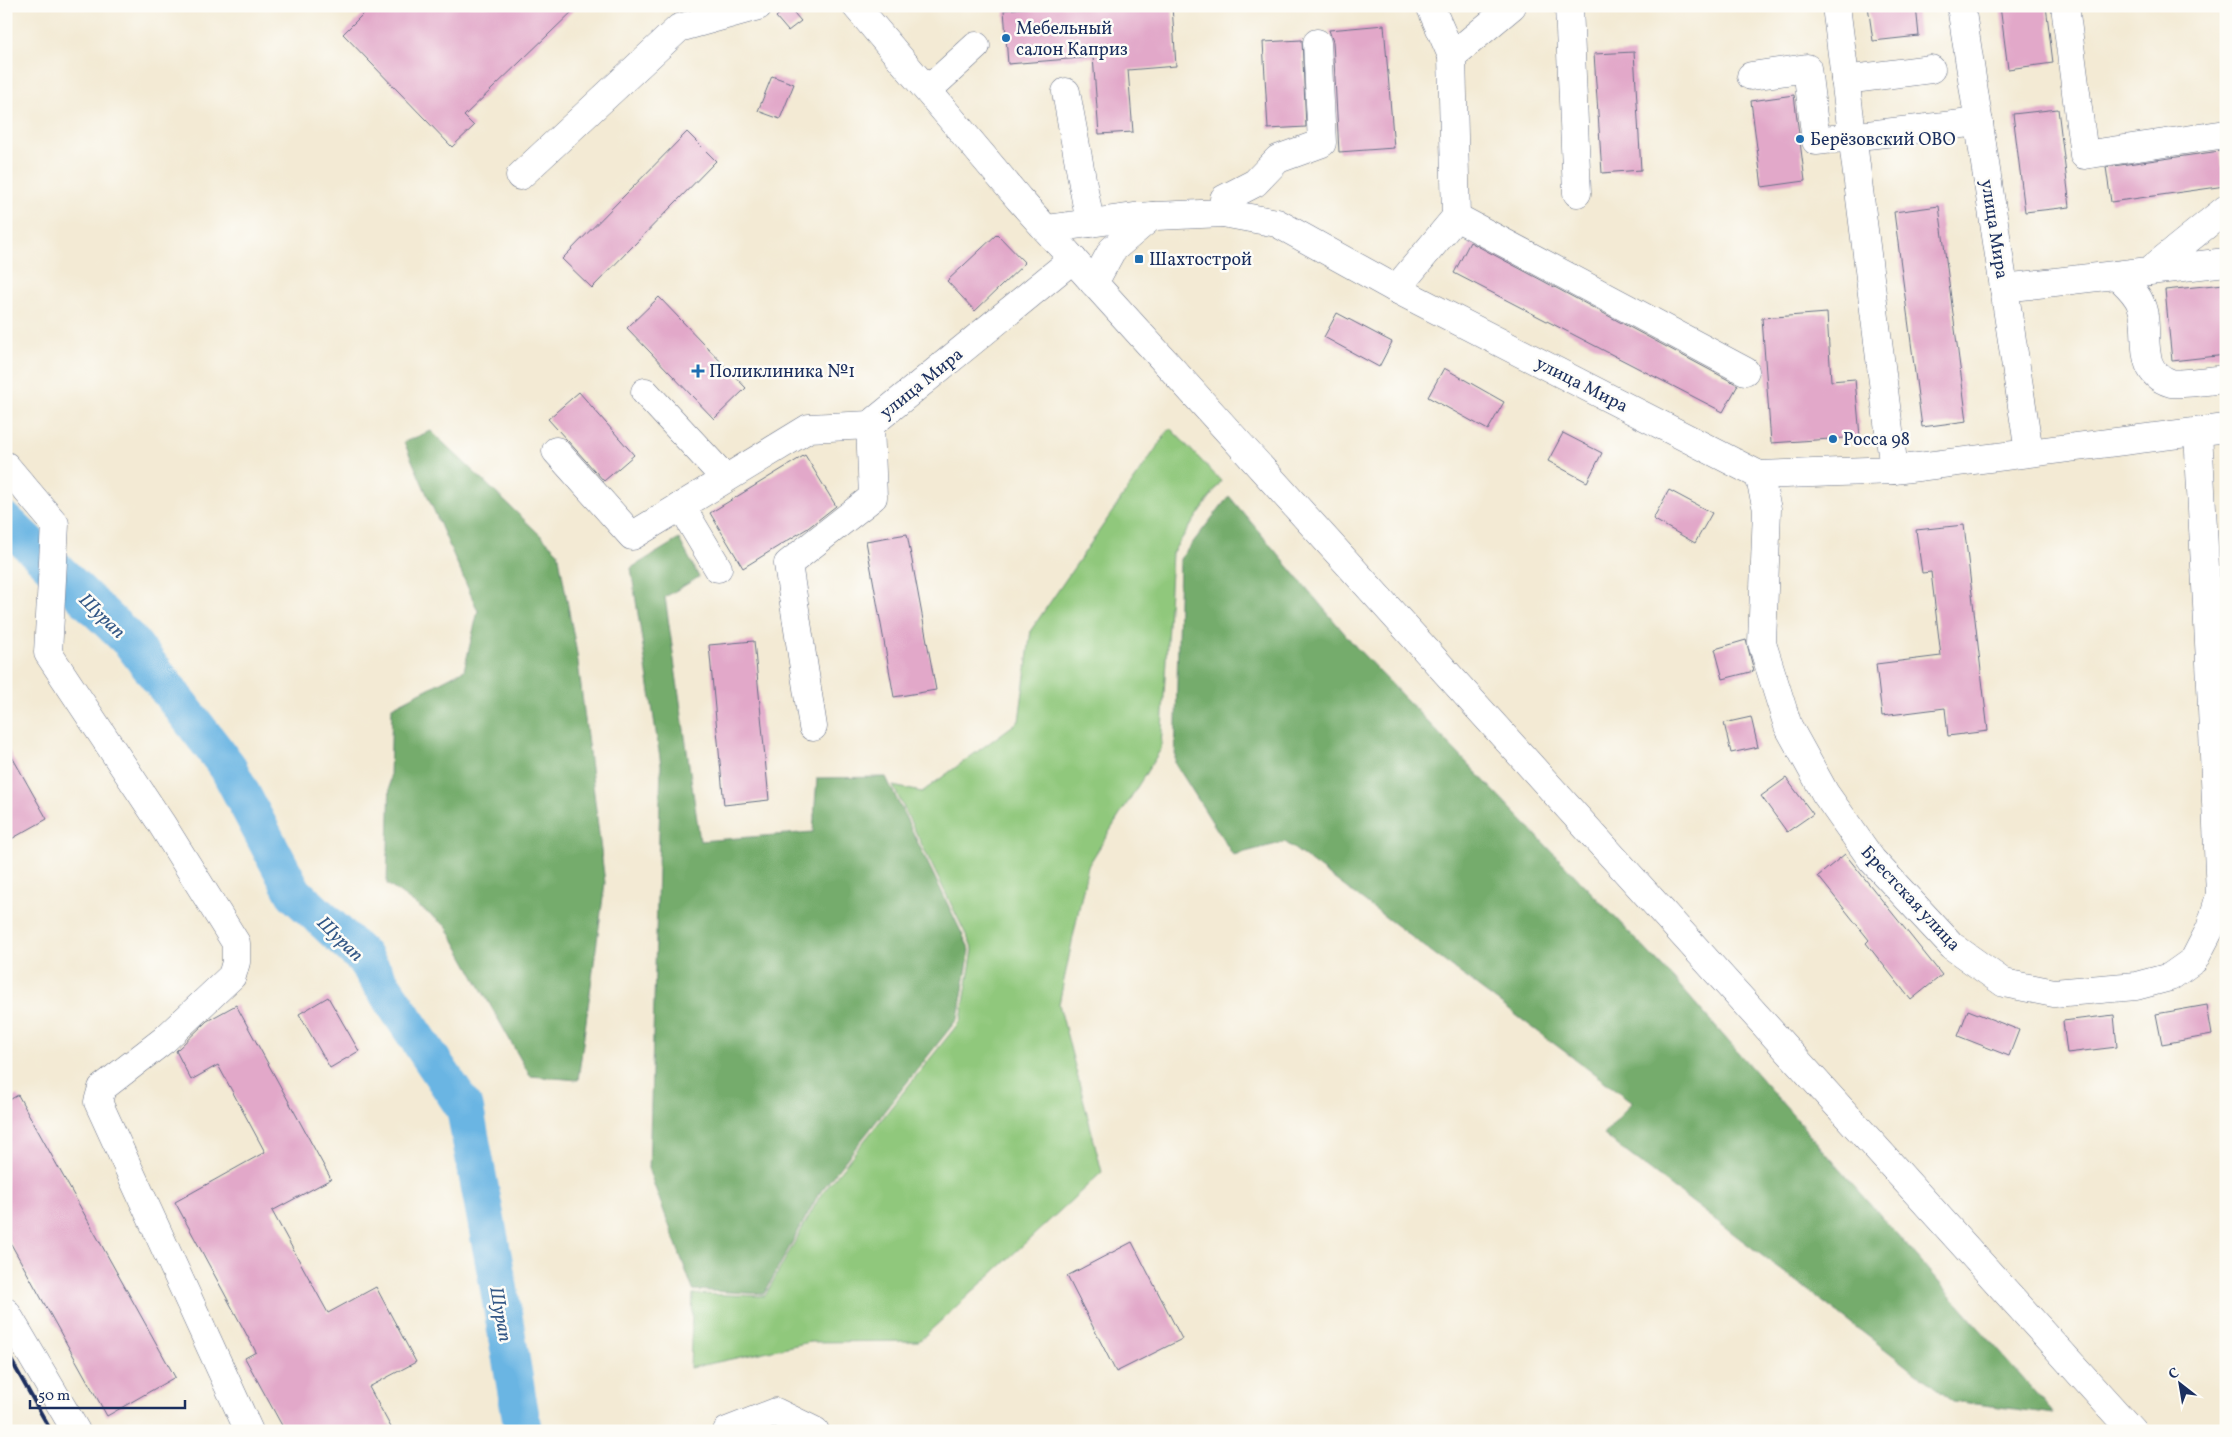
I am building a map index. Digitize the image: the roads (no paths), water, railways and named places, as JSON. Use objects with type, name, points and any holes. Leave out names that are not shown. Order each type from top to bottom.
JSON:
[{"type":"street","points":[[1396,289],[1456,217],[1452,56],[1430,8],[1432,6]]},
{"type":"street","points":[[1452,56],[1512,6]]},
{"type":"street","points":[[1569,6],[1577,193]]},
{"type":"street","points":[[1836,6],[1894,470]]},
{"type":"street","name":"улица Мира","points":[[1961,6],[2029,452]]},
{"type":"street","points":[[2065,6],[2084,155],[2226,134]]},
{"type":"street","points":[[520,176],[679,28],[755,7]]},
{"type":"street","points":[[862,9],[928,90],[1094,283],[2132,1431]]},
{"type":"street","points":[[1223,212],[1224,199],[1255,183],[1278,159],[1322,143],[1317,43]]},
{"type":"street","points":[[928,90],[976,46]]},
{"type":"street","points":[[1751,76],[1808,68],[1816,140],[1979,122]]},
{"type":"street","points":[[1845,80],[1931,69]]},
{"type":"street","points":[[1066,92],[1090,223]]},
{"type":"street","points":[[2149,271],[2226,209]]},
{"type":"street","name":"улица Мира","points":[[1046,229],[1152,216],[1223,212],[1277,224],[1396,289],[1759,475],[1894,470],[2226,428]]},
{"type":"street","points":[[1094,283],[1112,250],[1152,216]]},
{"type":"street","points":[[1456,217],[1745,371]]},
{"type":"street","name":"улица Мира","points":[[556,451],[632,536],[809,428],[870,425],[1073,259]]},
{"type":"street","points":[[2004,288],[2226,262]]},
{"type":"street","points":[[2117,275],[2132,288],[2142,306],[2148,361],[2156,375],[2172,383],[2226,379]]},
{"type":"street","points":[[645,392],[725,478]]},
{"type":"street","points":[[812,728],[788,564],[872,496],[870,425]]},
{"type":"street","name":"Брестская улица","points":[[1759,475],[1767,509],[1762,642],[1788,726],[1825,794],[1872,860],[1952,946],[2004,983],[2054,993],[2136,986],[2170,977],[2194,960],[2210,929],[2220,895],[2198,432]]},
{"type":"street","points":[[6,466],[55,524],[48,653],[160,823],[236,943],[236,962],[232,976],[164,1040],[102,1088],[98,1102],[249,1431]]},
{"type":"street","points":[[681,506],[718,568]]},
{"type":"street","points":[[6,1312],[76,1431]]},
{"type":"street","points":[[728,1431],[776,1412],[815,1431]]},
{"type":"waterway","name":"Шурап","points":[[6,522],[131,642],[227,766],[294,893],[363,957],[465,1109],[499,1289],[523,1431]]},
{"type":"railway","points":[[6,1351],[51,1431]]},
{"type":"place","name":"Мебельный салон Каприз","points":[[1006,38]]},
{"type":"place","name":"Берёзовский ОВО","points":[[1800,139]]},
{"type":"place","name":"Шахтострой","points":[[1139,259]]},
{"type":"place","name":"Поликлиника №1","points":[[698,371]]},
{"type":"place","name":"Росса 98","points":[[1833,439]]}]
